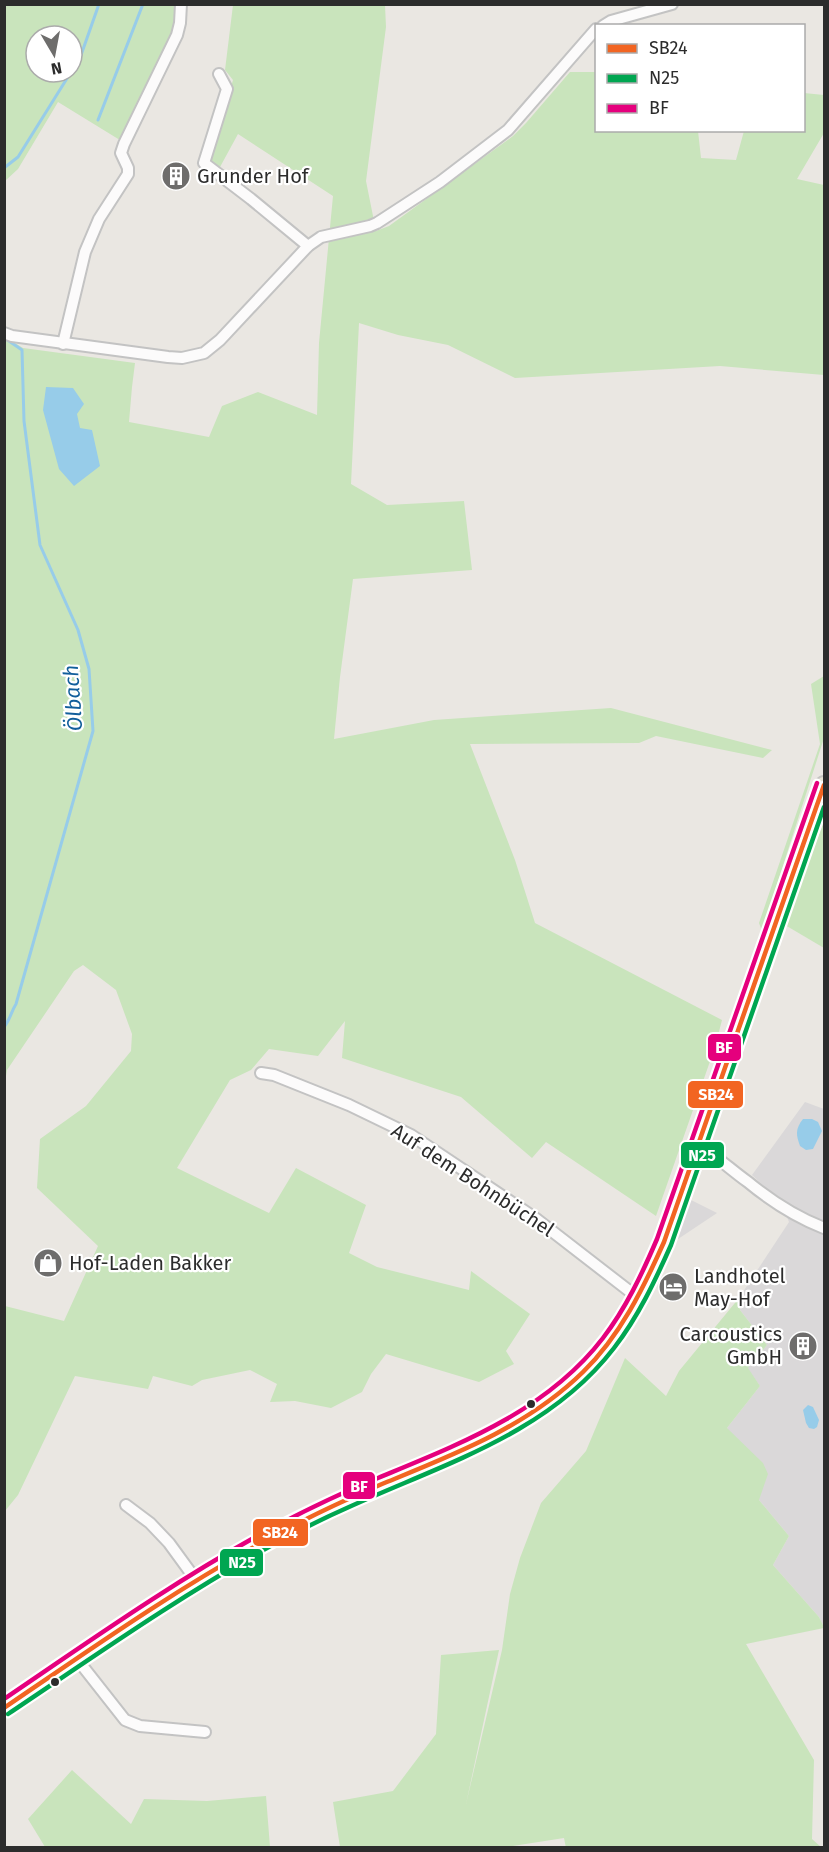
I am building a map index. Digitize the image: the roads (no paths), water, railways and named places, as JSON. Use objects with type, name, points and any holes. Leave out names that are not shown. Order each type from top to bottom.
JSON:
[{"type":"main road","points":[[4,1708],[114,1632],[196,1580],[314,1515],[505,1430],[536,1411],[570,1384],[595,1360],[611,1340],[639,1296],[661,1249],[825,785]]},
{"type":"street","points":[[63,344],[85,252],[99,219],[128,174],[122,153],[124,144],[177,35],[181,4]]},
{"type":"street","points":[[606,24],[672,4]]},
{"type":"street","points":[[4,333],[63,344],[168,357],[196,356],[204,353],[308,246],[321,237],[370,226],[440,182],[508,130],[595,31]]},
{"type":"street","points":[[219,74],[226,89],[204,163],[308,246]]},
{"type":"street","name":"Auf dem Bohnbüchel","points":[[261,1073],[274,1075],[350,1105],[411,1135],[535,1218],[627,1290],[639,1296]]},
{"type":"street","points":[[699,1146],[714,1154],[778,1204],[797,1216],[825,1228]]},
{"type":"street","points":[[126,1505],[150,1523],[169,1543],[196,1580]]},
{"type":"street","points":[[77,1659],[125,1720],[140,1726],[205,1732]]},
{"type":"water","points":[[46,387],[73,388],[84,404],[77,414],[80,428],[92,430],[100,466],[74,486],[59,469],[43,410]]},
{"type":"water","points":[[803,1119],[818,1122],[822,1131],[813,1149],[806,1150],[800,1146],[797,1129]]},
{"type":"water","points":[[808,1405],[813,1407],[819,1420],[814,1429],[809,1428],[806,1423],[803,1410]]},
{"type":"waterway","name":"Ölbach","points":[[84,47],[99,4]]},
{"type":"waterway","points":[[98,120],[143,4]]},
{"type":"waterway","name":"Ölbach","points":[[4,168],[18,157],[64,84]]},
{"type":"waterway","name":"Ölbach","points":[[4,1027],[16,1004],[93,731],[89,669],[78,630],[40,545],[24,421],[22,350],[6,339]]},
{"type":"place","name":"Grunder Hof","points":[[176,176]]},
{"type":"place","name":"Hof-Laden Bakker","points":[[48,1263]]},
{"type":"place","name":"Landhotel May-Hof","points":[[673,1287]]},
{"type":"place","name":"Carcoustics GmbH","points":[[803,1346]]}]
